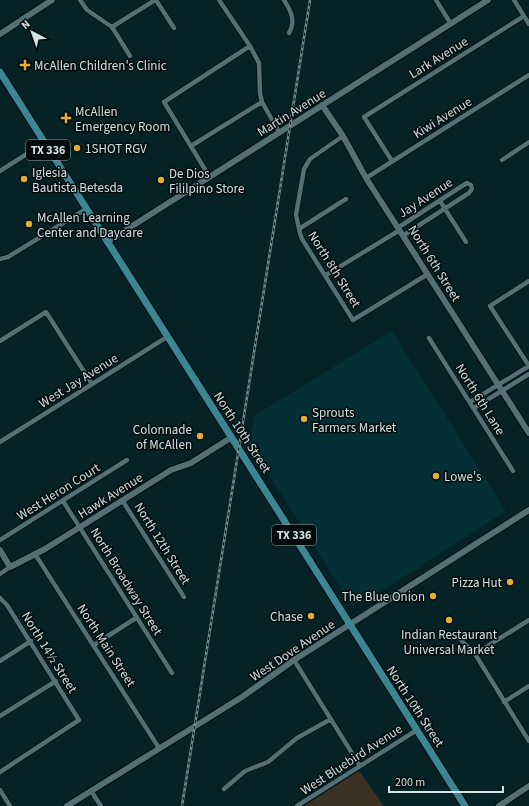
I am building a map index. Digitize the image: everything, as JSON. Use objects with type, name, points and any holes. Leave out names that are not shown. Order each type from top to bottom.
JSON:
[{"type":"main road","name":"North 10th Street","points":[[0,72],[465,806]]},
{"type":"street","points":[[0,34],[44,2],[52,0]]},
{"type":"street","points":[[80,0],[87,10],[112,27],[130,56]]},
{"type":"street","points":[[112,27],[156,0],[174,28]]},
{"type":"street","points":[[219,0],[250,46],[259,63],[260,93],[262,102],[279,132]]},
{"type":"street","points":[[284,0],[293,18],[293,24],[289,33]]},
{"type":"street","points":[[436,0],[451,24]]},
{"type":"street","name":"Martin Avenue","points":[[107,242],[488,0]]},
{"type":"street","points":[[514,0],[529,24]]},
{"type":"street","name":"Lark Avenue","points":[[392,161],[364,117],[524,16]]},
{"type":"street","points":[[209,176],[164,102],[250,46]]},
{"type":"street","name":"Kiwi Avenue","points":[[366,178],[529,75]]},
{"type":"street","points":[[191,146],[262,102]]},
{"type":"street","name":"North 6th Street","points":[[322,105],[343,136],[366,178],[401,230],[529,434]]},
{"type":"street","points":[[343,136],[316,153],[304,169],[296,215],[299,229],[346,199]]},
{"type":"street","points":[[502,160],[529,142]]},
{"type":"street","points":[[0,171],[44,143]]},
{"type":"street","name":"Jay Avenue","points":[[326,276],[401,230],[445,208],[469,193],[472,190],[471,185],[465,184],[401,230]]},
{"type":"street","points":[[440,201],[466,242]]},
{"type":"street","points":[[0,259],[8,257],[86,209]]},
{"type":"street","name":"North 8th Street","points":[[299,229],[353,320],[428,274]]},
{"type":"street","points":[[470,402],[529,366],[490,306],[529,281]]},
{"type":"street","points":[[0,341],[46,312],[92,384]]},
{"type":"street","name":"West Jay Avenue","points":[[0,442],[167,337]]},
{"type":"street","name":"North 6th Lane","points":[[429,338],[513,471]]},
{"type":"street","points":[[474,408],[529,374]]},
{"type":"street","name":"Hawk Avenue","points":[[0,574],[80,527],[171,470],[191,463],[232,437]]},
{"type":"street","name":"West Heron Court","points":[[0,540],[127,460]]},
{"type":"street","name":"North Broadway Street","points":[[63,500],[136,618],[172,672]]},
{"type":"street","name":"North 12th Street","points":[[122,500],[184,597]]},
{"type":"street","name":"West Dove Avenue","points":[[67,806],[242,697],[294,660],[529,510]]},
{"type":"street","points":[[0,550],[10,567]]},
{"type":"street","name":"North Main Street","points":[[35,554],[159,748]]},
{"type":"street","name":"North 14½ Street","points":[[0,598],[5,602],[31,641],[79,720],[0,772]]},
{"type":"street","points":[[0,605],[5,602]]},
{"type":"street","points":[[94,645],[136,618]]},
{"type":"street","points":[[475,654],[529,620]]},
{"type":"street","points":[[458,637],[475,654],[529,741]]},
{"type":"street","points":[[0,660],[31,641]]},
{"type":"street","points":[[294,660],[360,766]]},
{"type":"street","points":[[0,716],[56,681]]},
{"type":"street","points":[[504,702],[529,686]]},
{"type":"street","points":[[224,789],[245,771],[268,762],[297,738],[331,719]]},
{"type":"street","name":"West Bluebird Avenue","points":[[297,806],[417,730]]},
{"type":"street","points":[[499,806],[529,786]]},
{"type":"street","points":[[0,790],[10,806]]},
{"type":"street","points":[[91,791],[101,806]]},
{"type":"shaded area","points":[[392,331],[506,511],[388,587],[365,601],[363,599],[352,606],[249,443],[254,416]]},
{"type":"shaded area","points":[[359,771],[384,806],[304,806]]},
{"type":"railway","points":[[182,806],[310,0]]},
{"type":"place","name":"McAllen Children's Clinic","points":[[25,65]]},
{"type":"place","name":"McAllen Emergency Room","points":[[66,118]]},
{"type":"place","name":"1SHOT RGV","points":[[77,148]]},
{"type":"place","name":"Iglesia Bautista Betesda","points":[[24,179]]},
{"type":"place","name":"De Dios Fililpino Store","points":[[161,180]]},
{"type":"place","name":"McAllen Learning Center and Daycare","points":[[29,224]]},
{"type":"place","name":"Sprouts Farmers Market","points":[[304,419]]},
{"type":"place","name":"Colonnade of McAllen","points":[[200,436]]},
{"type":"place","name":"Lowe's","points":[[436,476]]},
{"type":"place","name":"Pizza Hut","points":[[510,582]]},
{"type":"place","name":"The Blue Onion","points":[[433,596]]},
{"type":"place","name":"Chase","points":[[311,616]]},
{"type":"place","name":"Indian Restaurant Universal Market","points":[[449,620]]}]
